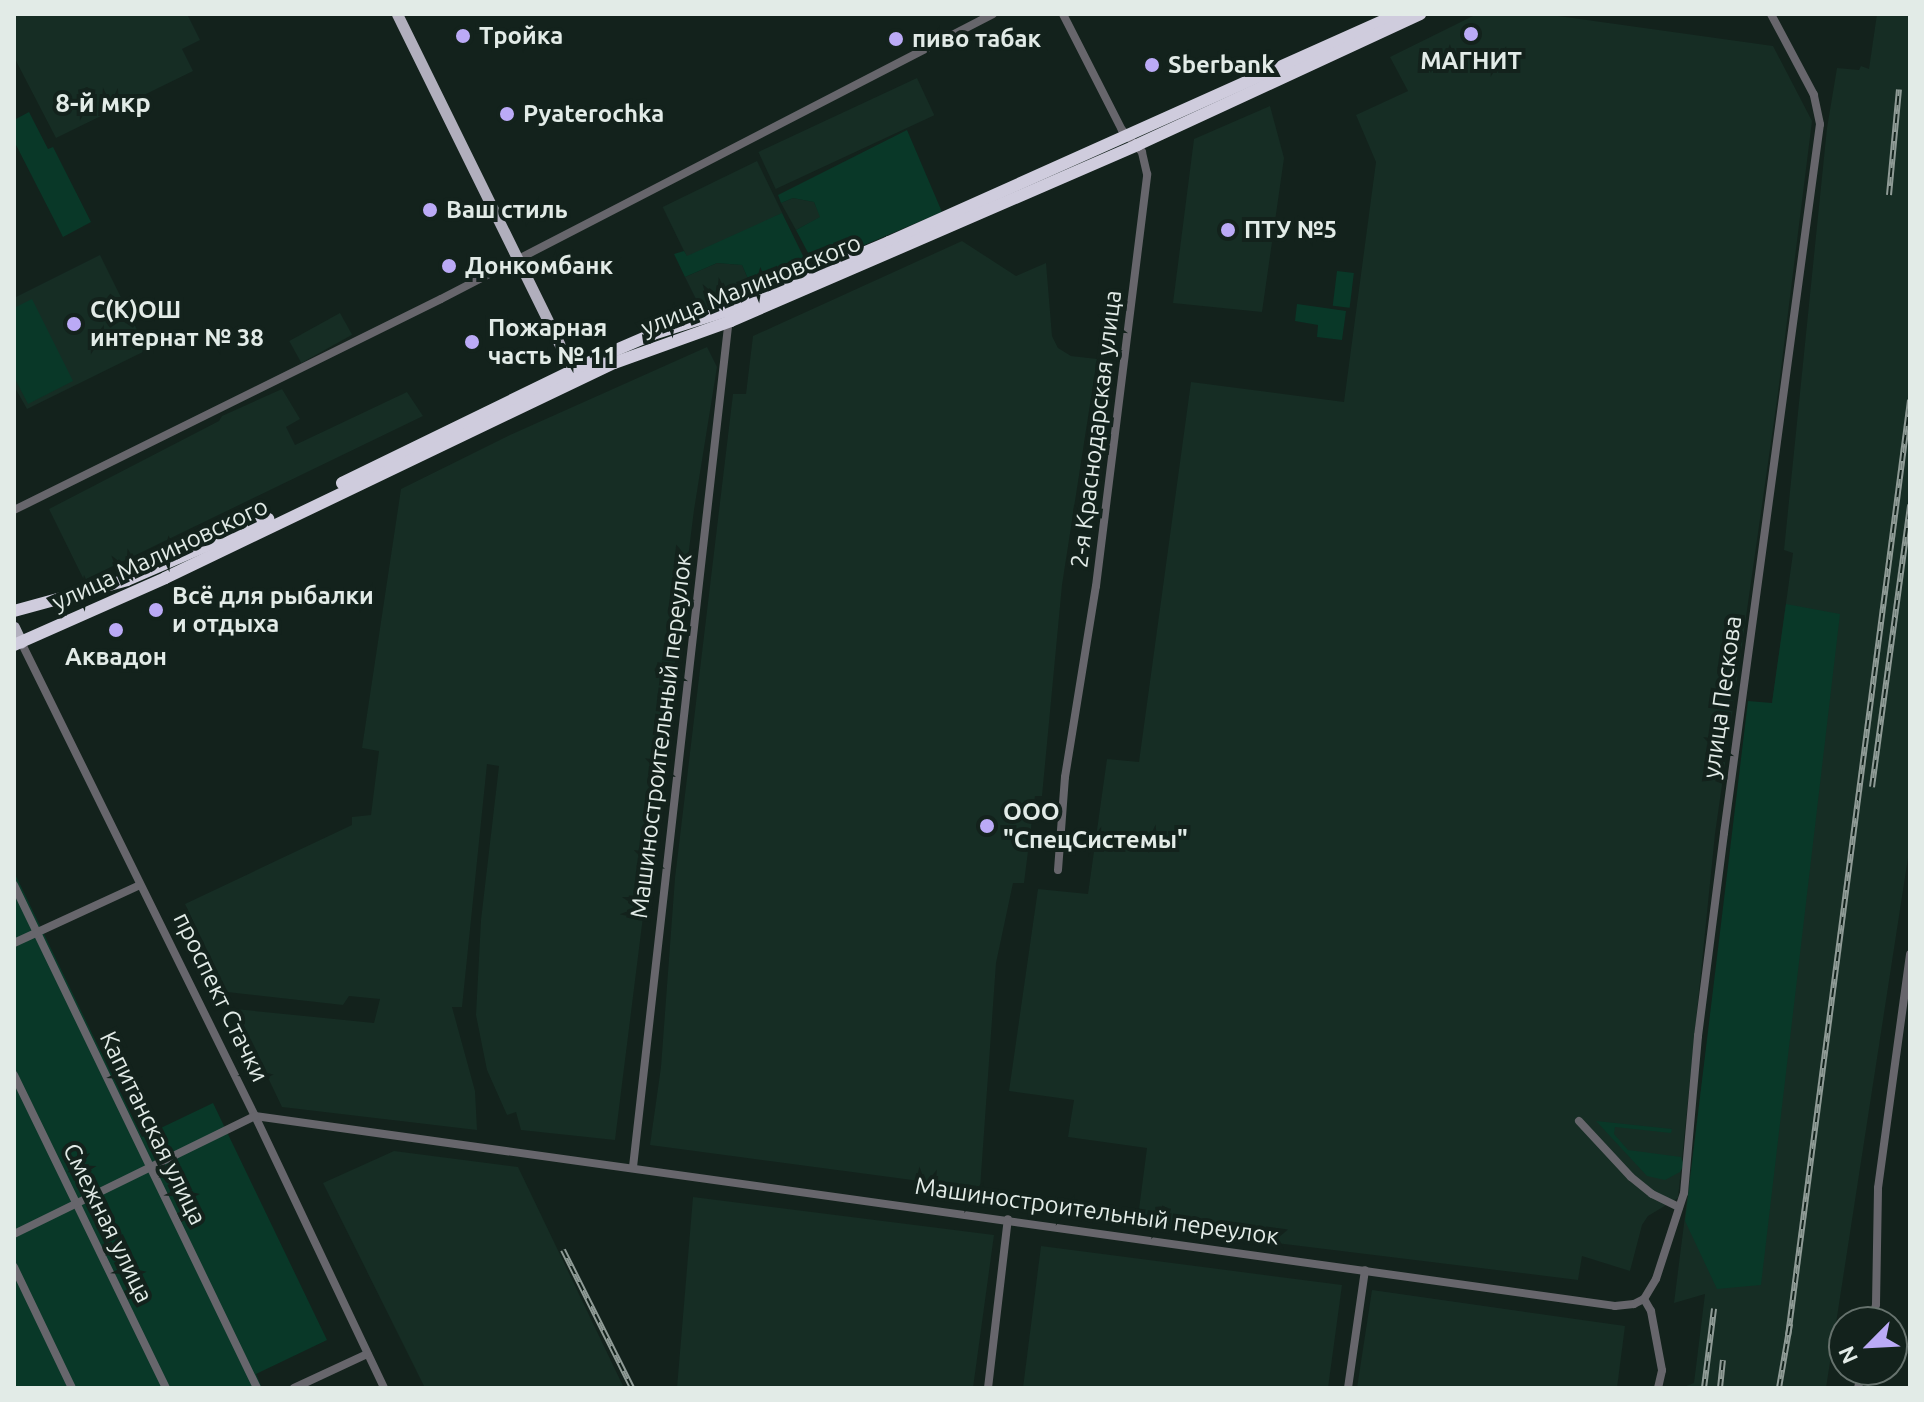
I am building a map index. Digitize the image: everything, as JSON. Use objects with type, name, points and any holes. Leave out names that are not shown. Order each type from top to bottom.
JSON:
[{"type":"highway","name":"улица Малиновского","points":[[1132,141],[1398,14]]},
{"type":"highway","name":"улица Малиновского","points":[[17,643],[165,578],[575,376],[653,334],[728,316],[1420,14]]},
{"type":"highway","name":"улица Малиновского","points":[[14,611],[160,568],[575,376]]},
{"type":"main road","points":[[397,14],[575,376]]},
{"type":"main road","name":"проспект Стачки","points":[[14,627],[17,643]]},
{"type":"street","points":[[14,510],[518,259],[993,14]]},
{"type":"street","name":"2-я Краснодарская улица","points":[[1058,870],[1065,777],[1096,586],[1147,174],[1145,159],[1132,141],[1063,14]]},
{"type":"street","name":"улица Пескова","points":[[1644,1299],[1656,1279],[1684,1193],[1698,1036],[1820,124],[1811,87],[1771,14]]},
{"type":"street","name":"Машиностроительный переулок","points":[[633,1167],[728,316]]},
{"type":"street","name":"проспект Стачки","points":[[17,643],[255,1116],[384,1388]]},
{"type":"street","name":"Капитанская улица","points":[[14,885],[257,1388]]},
{"type":"street","points":[[14,943],[140,885]]},
{"type":"street","points":[[1876,1306],[1878,1188],[1910,954]]},
{"type":"street","name":"Смежная улица","points":[[14,1075],[166,1388]]},
{"type":"street","points":[[14,1234],[255,1116]]},
{"type":"street","name":"Машиностроительный переулок","points":[[255,1116],[1615,1306],[1634,1304],[1644,1299]]},
{"type":"street","points":[[1579,1121],[1631,1177],[1652,1194],[1679,1207]]},
{"type":"street","points":[[988,1388],[1008,1219]]},
{"type":"street","points":[[14,1267],[72,1388]]},
{"type":"street","points":[[1348,1388],[1365,1270]]},
{"type":"street","points":[[1644,1299],[1651,1311],[1662,1370],[1658,1388]]},
{"type":"street","points":[[294,1388],[367,1354]]},
{"type":"shaded area","points":[[14,14],[187,14],[200,40],[182,49],[193,71],[56,138],[14,57]]},
{"type":"shaded area","points":[[1477,14],[1544,14],[1773,46],[1812,121],[1778,393],[1715,834],[1678,1198],[1648,1216],[1642,1225],[1630,1271],[1582,1256],[1578,1280],[1155,1228],[1155,1221],[1138,1217],[1147,1148],[1068,1137],[1074,1100],[1009,1091],[1038,889],[1088,894],[1107,759],[1139,762],[1191,382],[1344,402],[1376,162],[1356,115],[1408,91],[1390,57]]},
{"type":"shaded area","points":[[1877,14],[1910,14],[1910,845],[1839,1306],[1828,1306],[1826,1388],[1681,1388],[1694,1383],[1705,1294],[1674,1303],[1725,900],[1772,703],[1793,553],[1784,550],[1827,128],[1837,68],[1859,70],[1861,66],[1869,69]]},
{"type":"shaded area","points":[[917,78],[934,115],[776,189],[758,152]]},
{"type":"shaded area","name":"ПТУ №5","points":[[1270,106],[1284,158],[1262,312],[1173,303],[1194,139]]},
{"type":"shaded area","points":[[757,161],[782,213],[688,259],[663,207]]},
{"type":"shaded area","points":[[793,198],[814,202],[821,217],[796,230],[781,203]]},
{"type":"shaded area","points":[[962,241],[1016,276],[1046,263],[1052,336],[1058,348],[1071,356],[1097,359],[1062,585],[1042,796],[1035,796],[1024,883],[1013,883],[996,963],[980,1189],[650,1145],[661,1067],[675,878],[733,394],[746,394],[753,336]]},
{"type":"shaded area","name":"С(К)ОШ интернат № 38","points":[[100,255],[147,350],[27,409],[14,386],[14,298]]},
{"type":"shaded area","points":[[717,263],[742,265],[753,290],[702,311],[685,277]]},
{"type":"shaded area","points":[[340,313],[352,335],[301,363],[289,341]]},
{"type":"shaded area","points":[[707,347],[717,367],[694,510],[615,1140],[521,1130],[516,1112],[507,1115],[487,1070],[476,1015],[481,920],[499,766],[487,764],[462,1007],[452,1007],[475,1091],[477,1130],[282,1107],[235,1009],[374,1023],[380,999],[349,996],[343,1005],[227,992],[185,904],[352,825],[352,817],[371,815],[379,751],[362,748],[401,489],[510,435]]},
{"type":"shaded area","points":[[282,389],[300,419],[286,427],[295,445],[407,392],[423,416],[84,580],[49,509],[219,421],[222,416]]},
{"type":"shaded area","points":[[394,1151],[518,1167],[624,1388],[425,1388],[323,1183]]},
{"type":"shaded area","points":[[693,1197],[994,1235],[973,1388],[677,1388]]},
{"type":"shaded area","points":[[1041,1246],[1342,1285],[1328,1388],[1023,1388]]},
{"type":"shaded area","points":[[1372,1290],[1625,1326],[1617,1388],[1357,1388]]},
{"type":"green space","points":[[29,112],[48,149],[53,147],[91,222],[63,237],[14,141],[14,120]]},
{"type":"green space","points":[[907,130],[942,212],[815,266],[796,230],[820,217],[814,202],[793,198],[781,203],[778,195]]},
{"type":"green space","points":[[782,213],[809,268],[753,290],[742,265],[717,263],[685,277],[674,254],[684,251],[687,256]]},
{"type":"green space","points":[[1337,271],[1354,273],[1350,308],[1333,306]]},
{"type":"green space","points":[[32,299],[73,381],[28,404],[14,377],[14,308]]},
{"type":"green space","points":[[1297,304],[1346,311],[1342,340],[1317,337],[1318,325],[1295,321]]},
{"type":"green space","points":[[1786,604],[1840,614],[1761,1285],[1717,1289],[1685,1221],[1748,701],[1772,703]]},
{"type":"green space","points":[[14,872],[142,1137],[213,1103],[327,1340],[256,1374],[262,1388],[14,1388]]},
{"type":"green space","points":[[1596,1121],[1672,1129],[1671,1133],[1615,1127],[1614,1134],[1628,1150],[1681,1157],[1684,1165],[1680,1172],[1665,1180],[1647,1176]]},
{"type":"railway","points":[[1889,195],[1899,89]]},
{"type":"railway","points":[[1788,1336],[1910,400]]},
{"type":"railway","points":[[1872,787],[1910,505]]},
{"type":"railway","points":[[563,1250],[632,1388]]},
{"type":"railway","points":[[1704,1388],[1714,1309]]},
{"type":"railway","points":[[1779,1388],[1790,1324]]},
{"type":"railway","points":[[1720,1388],[1723,1360]]},
{"type":"place","name":"МАГНИТ","points":[[1471,34]]},
{"type":"place","name":"Тройка","points":[[463,36]]},
{"type":"place","name":"пиво табак","points":[[896,39]]},
{"type":"place","name":"Sberbank","points":[[1152,65]]},
{"type":"place","name":"Pyaterochka","points":[[507,114]]},
{"type":"place","name":"Ваш стиль","points":[[430,210]]},
{"type":"place","name":"ПТУ №5","points":[[1228,230]]},
{"type":"place","name":"Донкомбанк","points":[[449,266]]},
{"type":"place","name":"С(К)ОШ интернат № 38","points":[[74,324]]},
{"type":"place","name":"Пожарная часть № 11","points":[[472,342]]},
{"type":"place","name":"Всё для рыбалки и отдыха","points":[[156,610]]},
{"type":"place","name":"Аквадон","points":[[116,630]]},
{"type":"place","name":"ООО \"СпецСистемы\"","points":[[987,826]]},
{"type":"district","name":"8-й мкр","points":[[103,103]]}]
